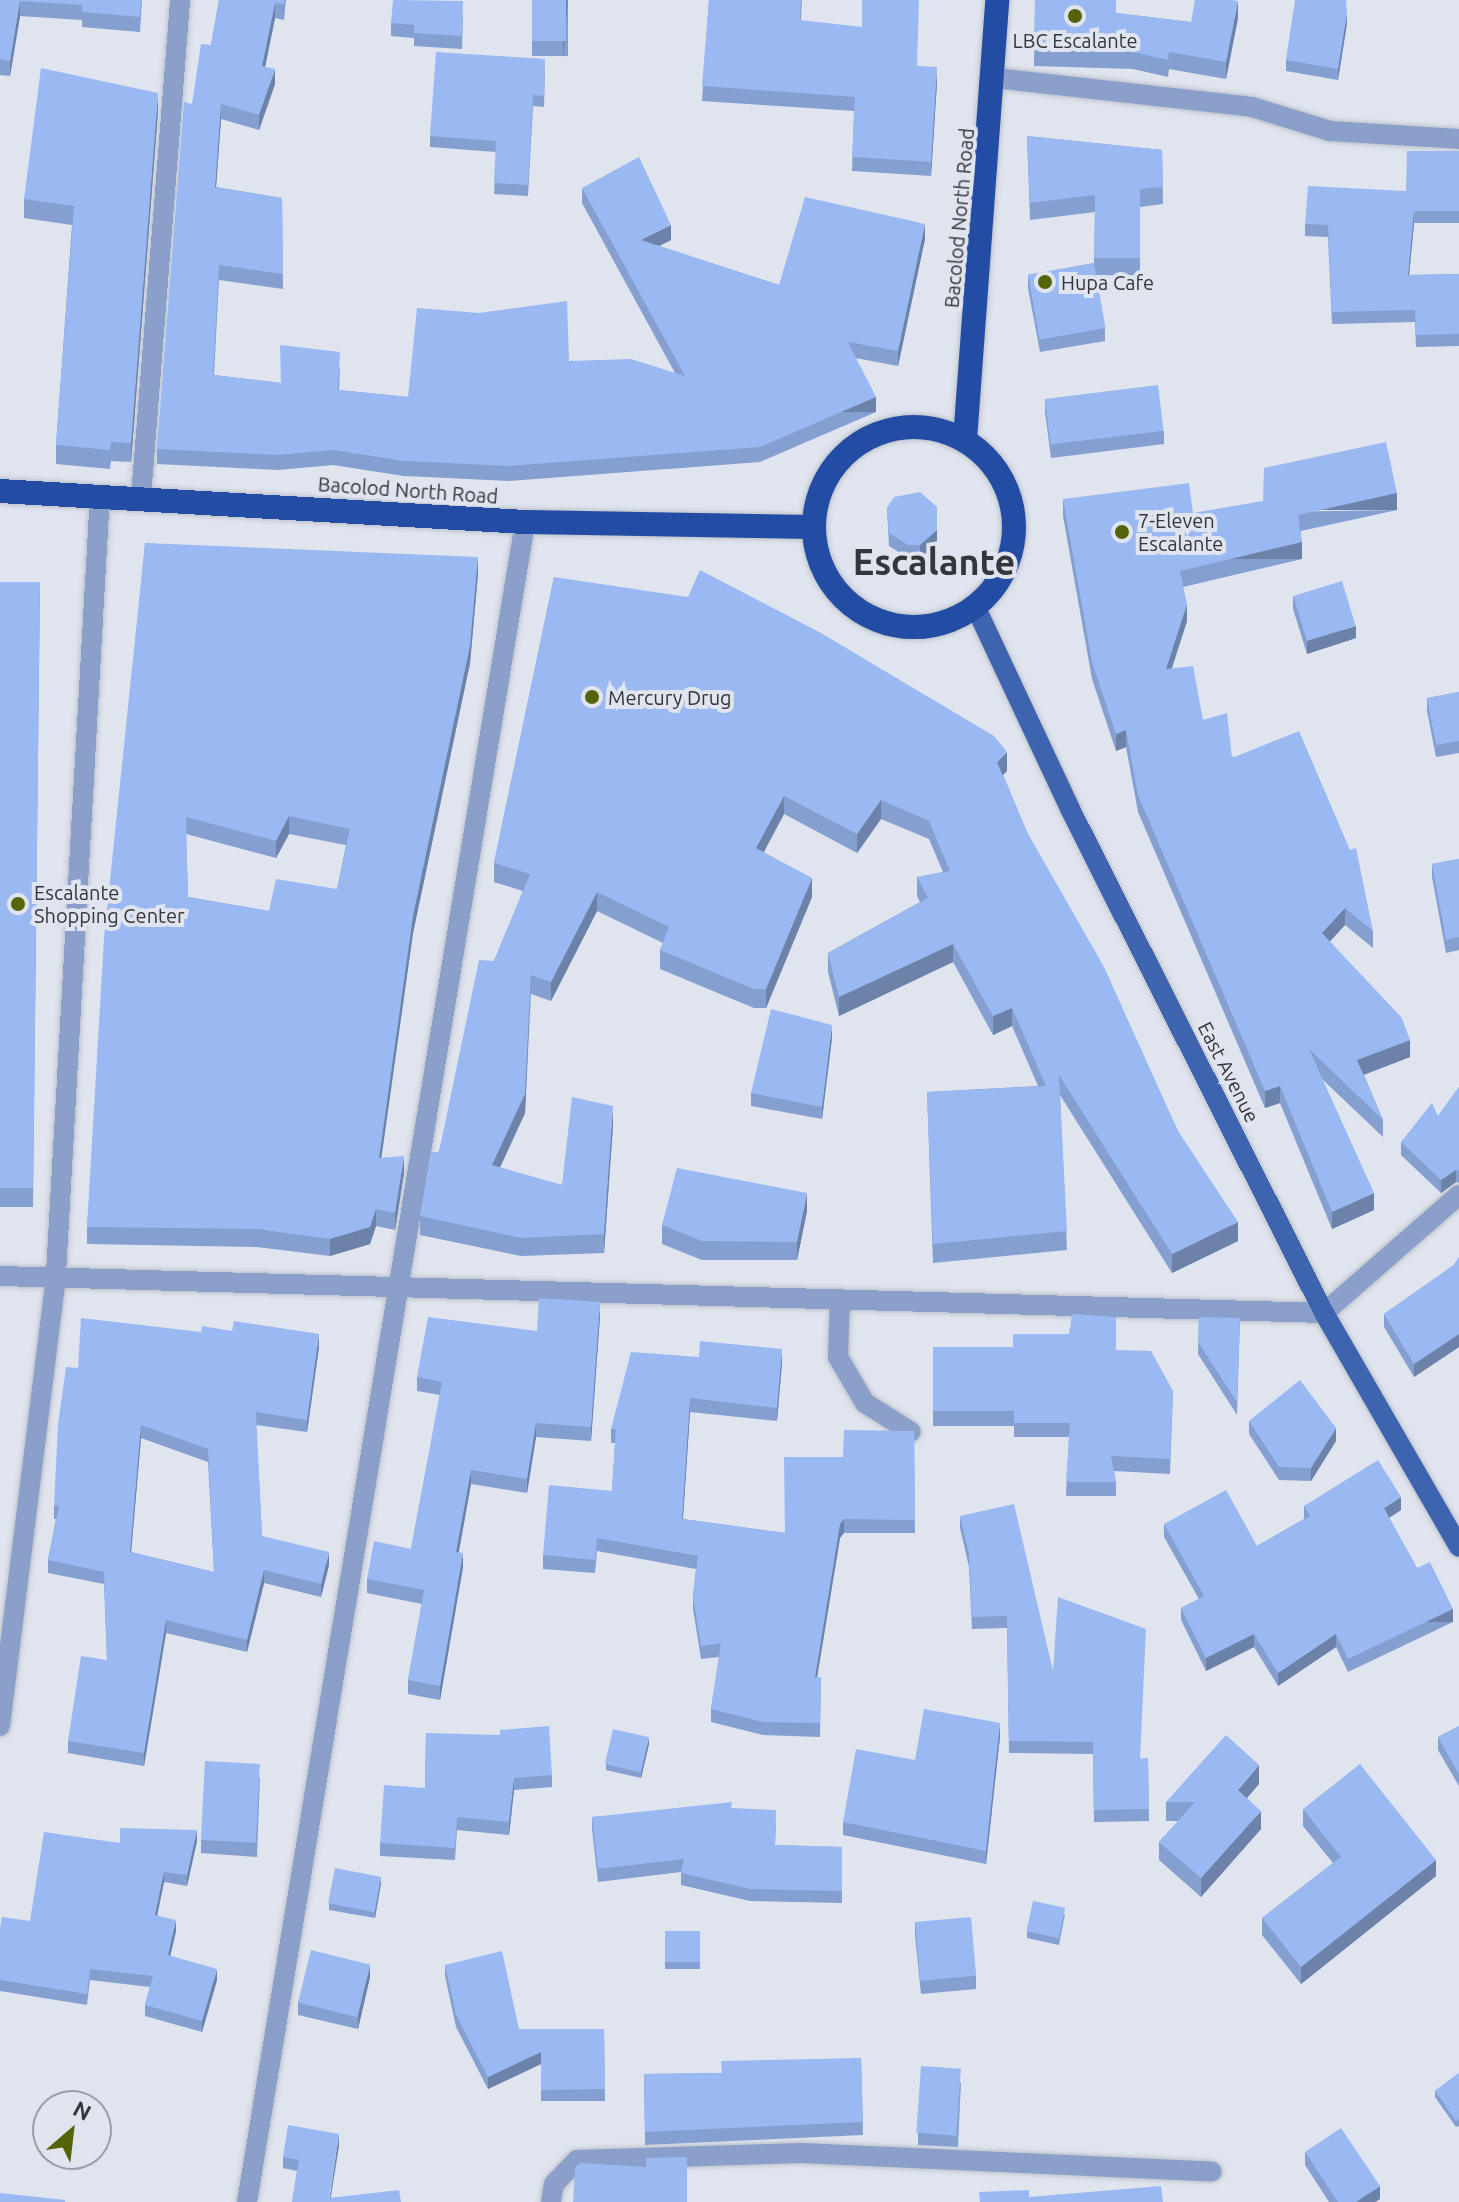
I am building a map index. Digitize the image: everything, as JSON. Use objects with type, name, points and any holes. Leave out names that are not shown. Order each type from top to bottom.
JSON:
[{"type":"highway","name":"Bacolod North Road","points":[[965,440],[995,78],[997,0]]},
{"type":"highway","points":[[896,428],[931,428],[965,440],[990,461],[1008,489],[1015,521],[1012,554],[998,584],[976,608],[948,623],[916,629],[884,624],[856,610],[832,587],[818,559],[813,527],[819,492],[836,462],[863,440],[896,428]]},
{"type":"highway","name":"Bacolod North Road","points":[[0,491],[525,522],[813,527]]},
{"type":"main road","name":"East Avenue","points":[[976,608],[1070,809],[1324,1313],[1459,1547]]},
{"type":"street","points":[[141,497],[180,0]]},
{"type":"street","points":[[995,78],[1252,107],[1330,131],[1459,139]]},
{"type":"street","points":[[0,1726],[56,1274],[100,495]]},
{"type":"street","points":[[247,2202],[525,522]]},
{"type":"street","points":[[0,1276],[56,1274],[1324,1313],[1459,1195]]},
{"type":"street","points":[[840,1299],[838,1357],[865,1403],[911,1432]]},
{"type":"street","points":[[551,2202],[554,2184],[577,2160],[801,2153],[1212,2172]]},
{"type":"building","points":[[0,0],[141,0],[140,17],[82,12],[82,5],[20,1],[10,61],[0,59]]},
{"type":"building","points":[[219,0],[284,0],[284,4],[275,3],[262,66],[275,69],[259,115],[221,104],[215,187],[282,198],[283,274],[219,265],[213,375],[281,383],[280,345],[340,352],[338,390],[408,397],[417,308],[479,313],[567,301],[569,361],[631,359],[685,376],[582,188],[639,157],[671,225],[641,240],[779,285],[805,197],[925,224],[898,351],[848,342],[876,397],[760,447],[509,466],[404,461],[333,450],[278,455],[157,449],[184,102],[192,104],[201,44],[211,45]]},
{"type":"building","points":[[393,0],[463,1],[462,36],[414,33],[414,25],[391,23]]},
{"type":"building","points":[[532,0],[566,0],[566,41],[532,41]]},
{"type":"building","points":[[709,0],[801,0],[800,20],[862,27],[862,0],[919,0],[917,66],[937,67],[931,162],[852,157],[855,97],[702,86]]},
{"type":"building","points":[[1035,0],[1116,0],[1116,13],[1191,22],[1195,0],[1238,1],[1226,62],[1169,52],[1168,60],[1133,52],[1034,49]]},
{"type":"building","points":[[1295,0],[1346,0],[1347,13],[1338,69],[1286,60]]},
{"type":"building","points":[[436,52],[545,59],[544,96],[533,95],[528,185],[494,183],[496,141],[430,136]]},
{"type":"building","points":[[41,68],[158,93],[131,443],[111,442],[110,450],[56,445],[74,206],[24,199]]},
{"type":"building","points":[[1027,136],[1162,150],[1163,187],[1140,189],[1140,258],[1094,258],[1095,195],[1030,203]]},
{"type":"building","points":[[1407,151],[1459,151],[1459,211],[1414,211],[1408,275],[1459,274],[1459,334],[1416,335],[1415,310],[1332,312],[1328,225],[1305,224],[1308,186],[1406,191]]},
{"type":"building","points":[[1094,263],[1105,328],[1039,340],[1028,275]]},
{"type":"building","points":[[1158,385],[1164,431],[1050,445],[1045,399]]},
{"type":"building","points":[[1386,442],[1397,493],[1298,515],[1302,542],[1180,571],[1187,604],[1166,669],[1193,666],[1203,720],[1227,713],[1232,758],[1299,731],[1350,850],[1356,848],[1373,931],[1345,908],[1322,933],[1402,1018],[1410,1040],[1357,1060],[1383,1120],[1309,1049],[1374,1193],[1332,1212],[1280,1086],[1265,1091],[1138,795],[1126,730],[1116,734],[1092,662],[1063,499],[1189,483],[1193,513],[1263,501],[1264,468]]},
{"type":"building","points":[[920,492],[937,507],[937,530],[920,545],[908,545],[889,533],[887,508],[894,497]]},
{"type":"building","points":[[145,543],[478,557],[470,646],[413,916],[379,1158],[404,1156],[395,1213],[376,1209],[370,1227],[330,1239],[257,1229],[87,1227],[104,938]],"holes":[[[289,816],[350,829],[337,889],[276,879],[269,911],[188,897],[186,817],[276,841]]]},
{"type":"building","points":[[700,570],[821,633],[994,736],[1007,752],[997,762],[1027,832],[1104,967],[1178,1131],[1238,1222],[1172,1254],[1059,1075],[1067,1231],[933,1244],[927,1092],[1046,1086],[1012,1008],[993,1016],[953,944],[839,997],[828,953],[928,898],[917,877],[950,871],[929,821],[881,800],[857,834],[784,796],[756,848],[812,878],[766,989],[754,989],[660,950],[669,927],[597,892],[551,982],[531,975],[525,1094],[492,1165],[562,1185],[572,1097],[613,1106],[604,1234],[521,1238],[420,1216],[431,1152],[439,1152],[479,960],[494,961],[530,874],[494,863],[554,577],[688,597]]},
{"type":"building","points":[[1342,581],[1356,626],[1307,641],[1293,596]]},
{"type":"building","name":"Escalante Shopping Center","points":[[0,582],[40,582],[33,1188],[0,1188]]},
{"type":"building","points":[[1459,692],[1459,741],[1436,745],[1427,698]]},
{"type":"building","points":[[1459,859],[1459,937],[1446,940],[1432,864]]},
{"type":"building","points":[[771,1009],[832,1025],[822,1107],[751,1093]]},
{"type":"building","points":[[1459,1087],[1459,1171],[1441,1180],[1401,1142],[1432,1103],[1438,1116]]},
{"type":"building","points":[[677,1168],[807,1193],[797,1242],[702,1241],[662,1225]]},
{"type":"building","points":[[1459,1257],[1459,1334],[1414,1364],[1384,1314],[1454,1265]]},
{"type":"building","points":[[539,1298],[600,1302],[591,1427],[536,1423],[527,1479],[471,1470],[456,1552],[463,1553],[440,1686],[408,1680],[424,1590],[367,1579],[374,1541],[411,1549],[442,1382],[417,1377],[428,1317],[537,1331]]},
{"type":"building","points":[[1072,1314],[1116,1317],[1116,1350],[1151,1351],[1173,1391],[1170,1459],[1111,1456],[1116,1482],[1066,1482],[1070,1423],[1014,1423],[1014,1411],[933,1411],[933,1347],[1013,1347],[1013,1334],[1069,1334]]},
{"type":"building","points":[[1199,1317],[1240,1318],[1237,1402],[1198,1342]]},
{"type":"building","points":[[81,1318],[201,1332],[202,1326],[232,1331],[234,1321],[319,1334],[307,1420],[256,1412],[262,1536],[329,1552],[321,1584],[264,1570],[247,1640],[166,1620],[144,1753],[68,1741],[81,1656],[107,1660],[104,1572],[48,1560],[59,1506],[54,1506],[58,1424],[66,1367],[78,1368]],"holes":[[[141,1425],[208,1449],[214,1572],[130,1552]]]},
{"type":"building","points":[[700,1341],[782,1349],[777,1408],[690,1398],[682,1519],[785,1533],[784,1457],[843,1457],[844,1430],[914,1431],[915,1520],[844,1519],[840,1524],[815,1677],[821,1677],[820,1723],[763,1722],[711,1709],[721,1643],[701,1646],[693,1596],[698,1556],[597,1538],[595,1560],[543,1555],[549,1485],[612,1491],[616,1429],[611,1429],[631,1352],[699,1357]]},
{"type":"building","points":[[1300,1380],[1336,1428],[1311,1468],[1279,1467],[1249,1421]]},
{"type":"building","points":[[1378,1460],[1401,1497],[1384,1508],[1417,1568],[1430,1562],[1453,1609],[1348,1659],[1336,1634],[1278,1673],[1254,1634],[1206,1658],[1181,1608],[1204,1596],[1164,1524],[1226,1490],[1257,1546],[1310,1516],[1304,1506]]},
{"type":"building","points":[[1014,1504],[1053,1671],[1058,1597],[1146,1629],[1140,1759],[1148,1758],[1149,1809],[1094,1810],[1093,1742],[1009,1741],[1007,1616],[972,1617],[969,1554],[960,1516]]},
{"type":"building","points":[[924,1709],[1000,1723],[986,1851],[843,1822],[856,1749],[915,1760]]},
{"type":"building","points":[[549,1726],[552,1775],[514,1778],[509,1822],[457,1817],[455,1848],[380,1843],[384,1785],[425,1788],[426,1733],[500,1735],[500,1730]]},
{"type":"building","points":[[1459,1726],[1459,1774],[1438,1737]]},
{"type":"building","points":[[613,1729],[649,1737],[641,1772],[605,1764]]},
{"type":"building","points":[[1226,1735],[1259,1765],[1238,1790],[1261,1811],[1201,1878],[1159,1842],[1195,1802],[1166,1802]]},
{"type":"building","points":[[205,1761],[260,1764],[256,1843],[201,1840]]},
{"type":"building","points":[[1360,1764],[1436,1860],[1301,1967],[1262,1918],[1341,1857],[1303,1809]]},
{"type":"building","points":[[732,1802],[731,1808],[776,1810],[775,1845],[842,1847],[842,1891],[750,1889],[681,1873],[684,1859],[598,1869],[592,1817]]},
{"type":"building","points":[[120,1828],[197,1830],[187,1875],[164,1872],[155,1915],[176,1920],[168,1955],[217,1969],[202,2021],[145,2005],[153,1976],[90,1969],[87,1994],[0,1980],[2,1917],[30,1921],[44,1832],[120,1843]]},
{"type":"building","points":[[335,1868],[381,1877],[374,1912],[328,1903]]},
{"type":"building","points":[[1033,1901],[1065,1908],[1059,1938],[1027,1931]]},
{"type":"building","points":[[971,1917],[976,1976],[920,1981],[915,1922]]},
{"type":"building","points":[[665,1931],[700,1931],[700,1962],[665,1962]]},
{"type":"building","points":[[311,1950],[370,1965],[357,2017],[298,2002]]},
{"type":"building","points":[[502,1951],[519,2029],[604,2029],[605,2089],[541,2090],[541,2052],[488,2077],[456,2015],[445,1965]]},
{"type":"building","points":[[861,2058],[863,2122],[645,2132],[644,2074],[722,2073],[721,2061]]},
{"type":"building","points":[[921,2066],[961,2069],[956,2136],[916,2133]]},
{"type":"building","points":[[1459,2073],[1459,2119],[1456,2121],[1435,2091]]},
{"type":"building","points":[[288,2125],[339,2134],[329,2198],[399,2190],[401,2202],[292,2202],[299,2160],[283,2157]]},
{"type":"building","points":[[1341,2128],[1380,2186],[1356,2202],[1338,2202],[1305,2152]]},
{"type":"building","points":[[687,2157],[687,2202],[573,2202],[575,2168],[580,2163],[646,2167],[646,2158]]},
{"type":"building","points":[[1161,2186],[1163,2202],[980,2202],[979,2192],[1029,2190],[1029,2197]]},
{"type":"building","points":[[0,2193],[65,2200],[65,2202],[0,2202]]},
{"type":"place","name":"LBC Escalante","points":[[1075,16]]},
{"type":"place","name":"Hupa Cafe","points":[[1045,282]]},
{"type":"place","name":"7-Eleven Escalante","points":[[1122,532]]},
{"type":"place","name":"Mercury Drug","points":[[592,697]]},
{"type":"place","name":"Escalante Shopping Center","points":[[18,904]]},
{"type":"district","name":"Escalante","points":[[934,562]]}]
